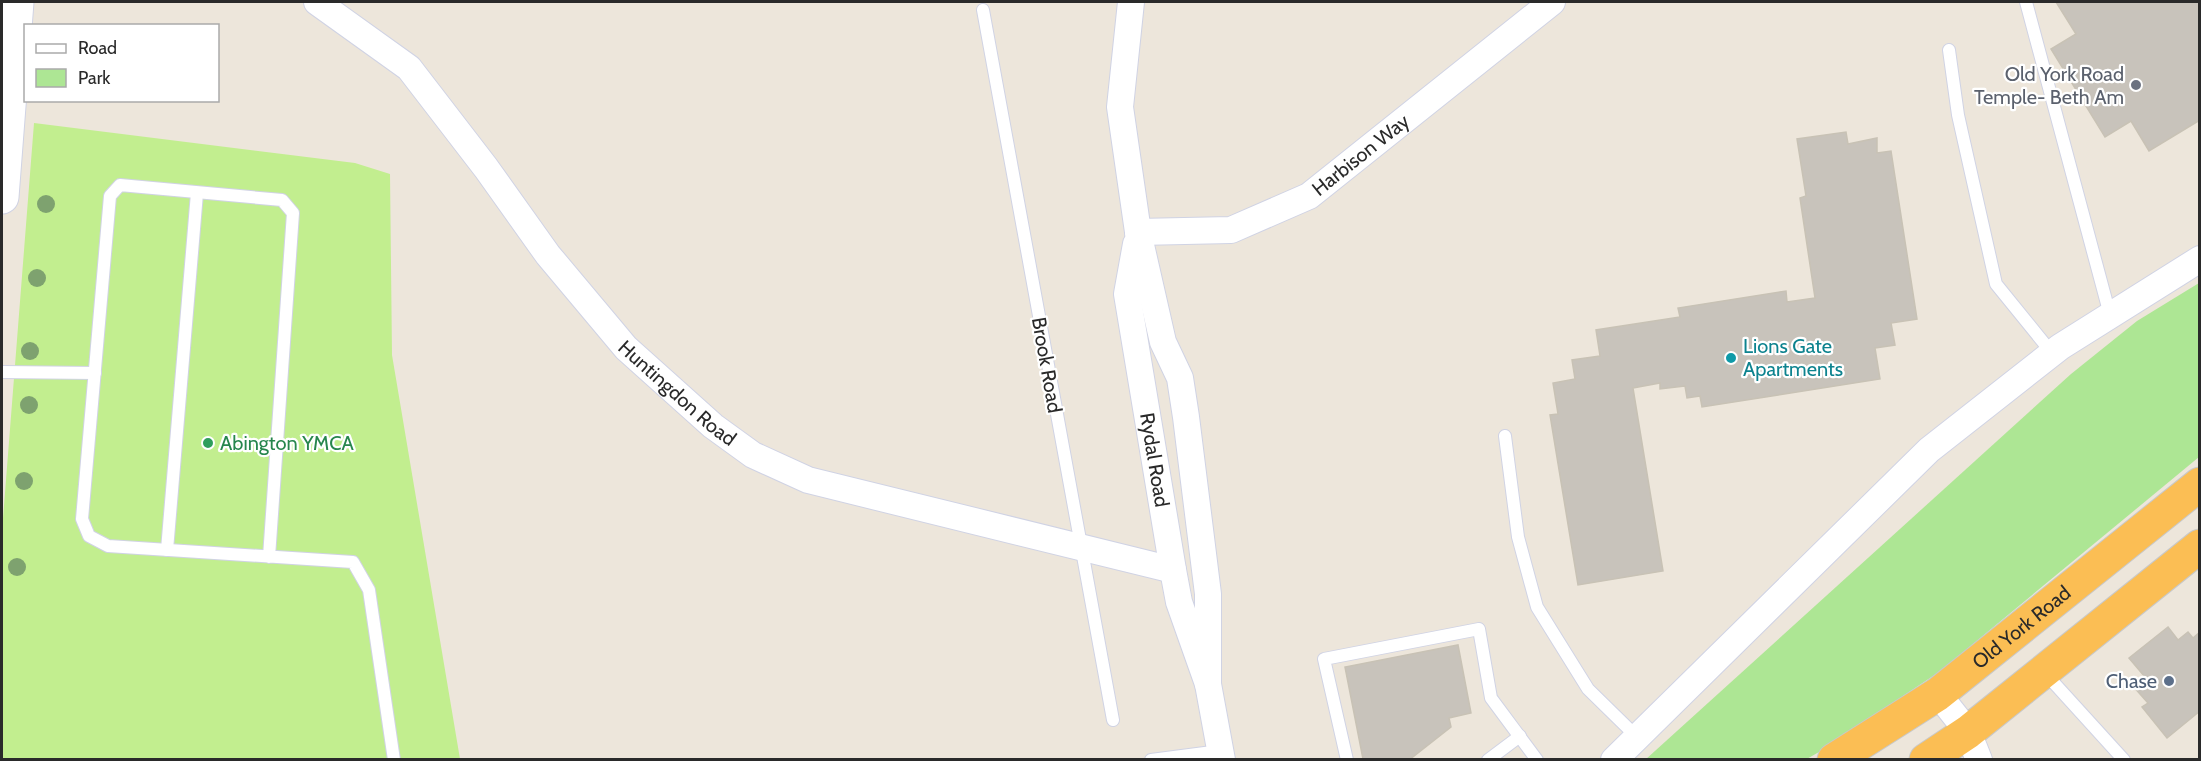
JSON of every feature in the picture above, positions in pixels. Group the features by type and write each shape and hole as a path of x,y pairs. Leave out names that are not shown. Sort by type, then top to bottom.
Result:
{"highway":[{"name":"Old York Road","path":"1834,759 1938,694 2199,484"},
{"path":"1926,759 1973,746 2043,671 2199,546"}],"main road":[{"path":"2,197 17,2"}],"street":[{"name":"Huntingdon Road","path":"317,2 409,68 486,168 548,255 626,348 713,426 753,455 808,480 1173,570"},
{"name":"Rydal Road","path":"1131,2 1120,107 1138,232 1163,342 1180,378 1208,594 1208,684"},
{"name":"Harbison Way","path":"1138,232 1231,230 1309,196 1552,2"},
{"name":"Rydal Road","path":"1138,232 1127,294 1179,602 1208,684 1221,755"},
{"path":"1614,759 1929,450 2052,354 2199,259"},
{"path":"1156,468 1193,465"},
{"path":"1938,694 1973,746"}],"lane":[{"path":"2026,2 2110,315"},
{"name":"Brook Road","path":"983,10 1113,720"},
{"path":"1949,50 1958,115 1996,284 2052,354"},
{"path":"269,557 293,213 282,200 120,185 110,196 82,519 89,536 108,546 269,557 352,562 369,590 394,759"},
{"path":"167,550 197,193"},
{"path":"2,372 95,373"},
{"path":"1505,436 1518,537 1537,608 1588,689 1637,737"},
{"path":"1347,759 1324,659 1479,629 1491,698 1537,759"},
{"path":"2043,671 2124,759"},
{"path":"1488,759 1520,736"},
{"path":"1151,759 1221,755"}],"green space":[{"name":"Abington YMCA","path":"34,123 355,163 390,174 392,355 460,759 2,760 2,531"},
{"path":"2199,283 2199,457 1939,672 1805,760 1645,760 2071,374 2137,321"}],"building":[{"name":"Old York Road Temple- Beth Am","path":"2056,2 2200,2 2200,120 2149,151 2131,121 2105,137 2051,49 2076,34"},
{"name":"Lions Gate Apartments","path":"1846,132 1848,144 1877,138 1877,153 1891,151 1917,319 1891,323 1895,345 1875,348 1880,379 1702,407 1700,396 1687,398 1685,386 1660,389 1660,383 1633,388 1663,571 1578,585 1550,415 1558,414 1553,383 1575,379 1572,360 1600,356 1596,330 1680,317 1678,308 1786,291 1787,302 1815,298 1800,198 1806,196 1797,139"},
{"name":"Chase","path":"2168,627 2178,640 2188,632 2193,638 2200,632 2200,711 2167,738 2142,707 2148,703 2133,686 2145,677 2129,658"},
{"path":"1458,645 1471,713 1449,718 1451,727 1409,760 1363,759 1345,667"}],"place":[{"name":"Old York Road Temple- Beth Am","path":"2136,85"},
{"name":"Lions Gate Apartments","path":"1731,358"},
{"name":"Abington YMCA","path":"208,443"},
{"name":"Chase","path":"2169,681"}]}
